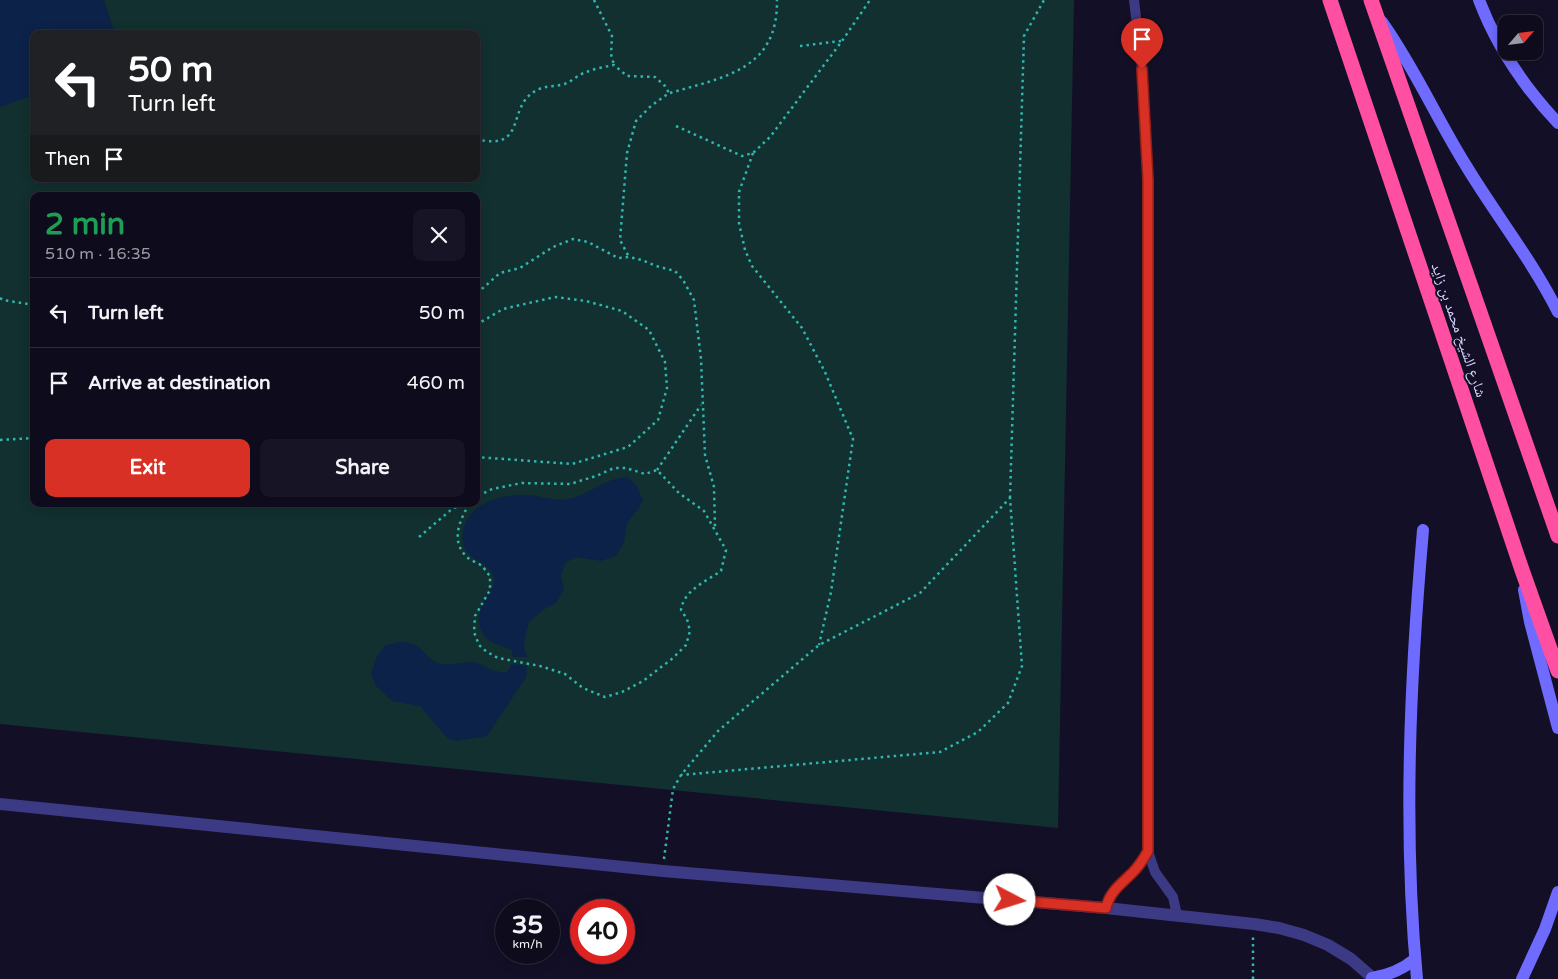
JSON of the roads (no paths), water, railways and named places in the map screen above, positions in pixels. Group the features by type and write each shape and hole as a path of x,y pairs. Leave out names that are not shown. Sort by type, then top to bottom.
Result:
{"highway":[{"name":"شارع الشيخ محمد بن زايد","path":"1330,0 1522,570 1558,671"},
{"name":"شارع الشيخ محمد بن زايد","path":"1373,7 1558,536"}],"main road":[{"path":"1479,0 1502,48 1524,82 1558,123"},
{"path":"1373,7 1403,54 1465,165 1529,260 1558,312"},
{"path":"1417,979 1411,852 1410,745 1415,637 1424,530"},
{"path":"1522,570 1530,622 1558,728"},
{"path":"1522,979 1545,929 1558,892"},
{"path":"1373,978 1400,970 1416,960"}],"street":[{"path":"1134,0 1143,78 1148,180 1148,851 1155,872 1173,897 1177,915"},
{"path":"0,804 662,871 1106,908 1254,924 1288,930 1328,945 1351,959 1373,978"},
{"path":"1106,908 1108,898 1135,870 1148,851"}],"water":[{"path":"0,0 104,0 114,30 30,30 30,96 0,107"},
{"path":"627,477 636,485 643,500 627,523 624,542 616,556 601,561 576,557 565,563 561,576 564,589 556,603 546,608 530,621 525,636 524,649 528,657 513,657 512,650 488,640 481,631 479,619 481,607 494,582 490,570 465,549 463,530 467,520 483,504 505,496 529,495 559,500 570,499 612,480"},
{"path":"399,642 414,644 432,660 442,664 474,662 495,671 504,672 507,672 512,664 527,666 526,677 487,736 456,741 447,738 420,706 392,701 376,686 371,674 377,656 386,645"}]}
